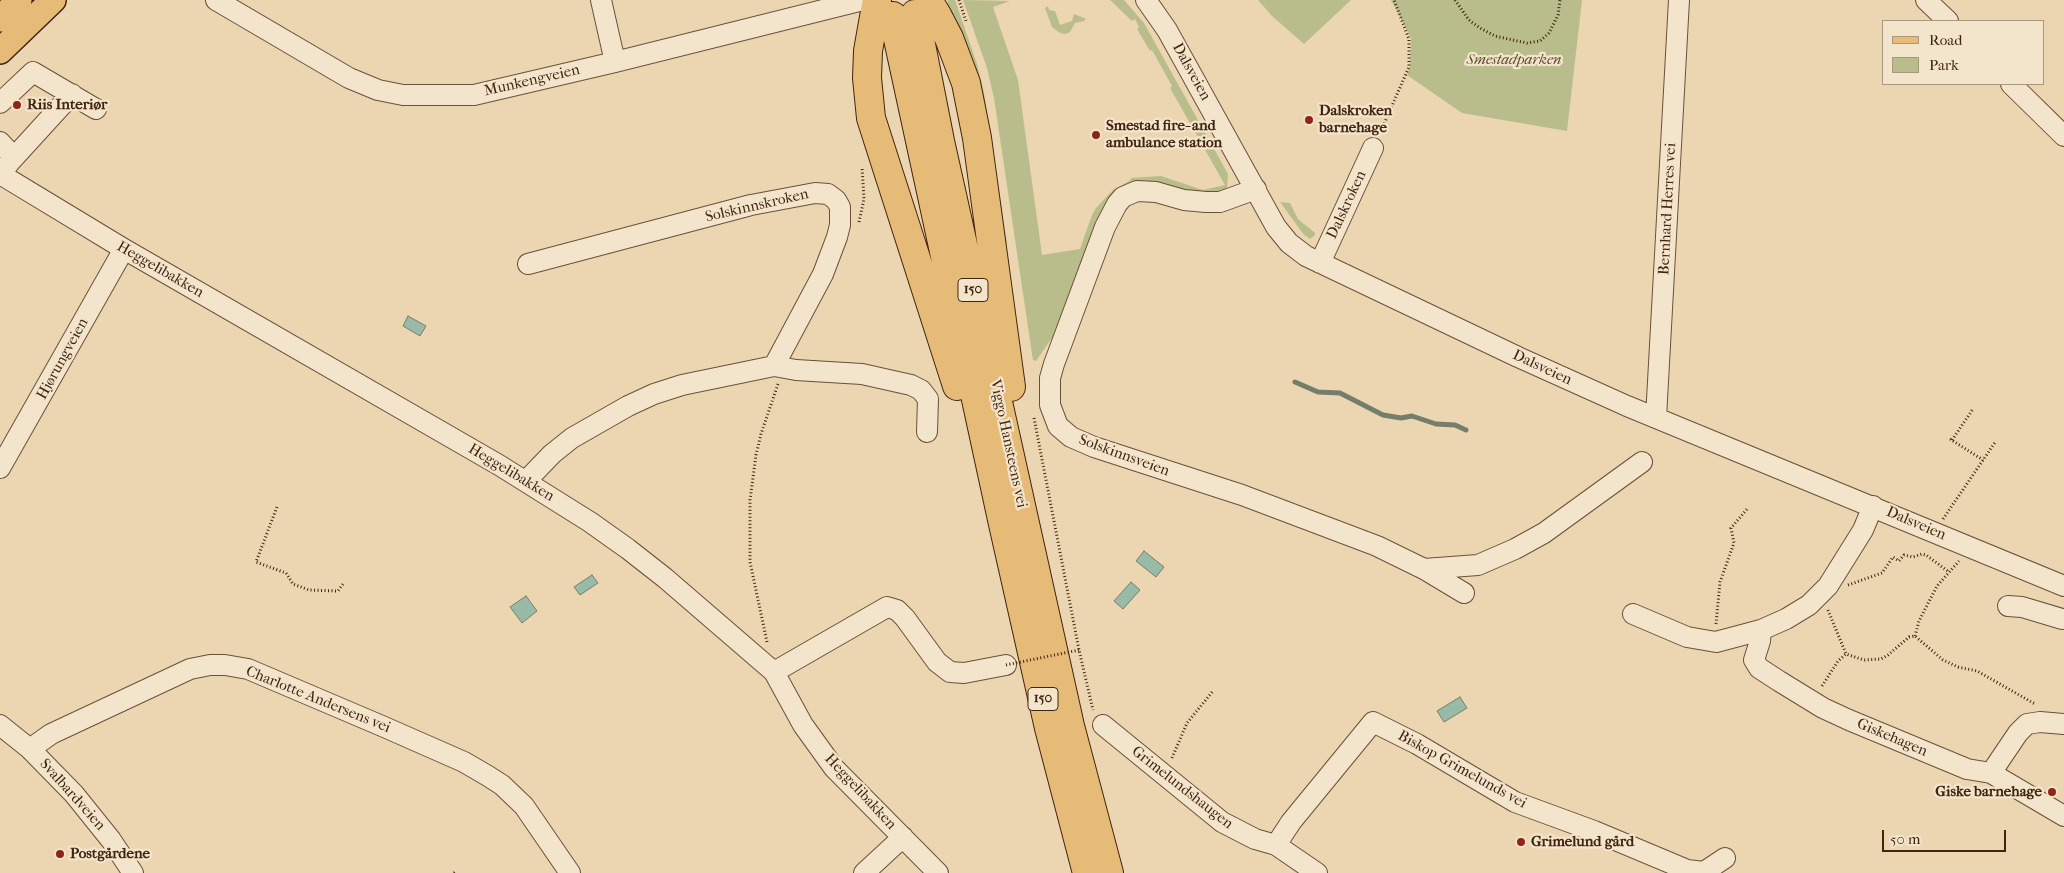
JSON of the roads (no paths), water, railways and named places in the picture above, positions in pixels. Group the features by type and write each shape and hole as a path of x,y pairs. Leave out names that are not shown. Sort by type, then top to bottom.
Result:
{"highway":[{"path":"1003,524 871,118 867,78 868,51 903,7 937,14 960,64 973,118 1002,315 1035,567"},
{"name":"Viggo Hansteens vei","path":"903,7 1003,524 1049,728 1087,873"},
{"name":"Viggo Hansteens vei","path":"903,7 940,140 1070,726 1110,873"}],"main road":[{"path":"0,19 19,0"},
{"path":"0,51 53,0"}],"street":[{"name":"Munkengveien","path":"216,0 349,78 378,90 403,95 474,95 864,0"},
{"path":"601,0 615,62"},
{"name":"Dalsveien","path":"1146,0 1168,30 1283,236 1298,250 1320,263 1518,357 1656,418 2064,586"},
{"name":"Bernhard Herres vei","path":"1656,418 1679,0"},
{"path":"1926,0 1947,20"},
{"path":"0,103 33,72 96,109"},
{"path":"2012,85 2064,136"},
{"path":"0,174 72,94"},
{"path":"0,142 14,157"},
{"name":"Dalskroken","path":"1320,263 1373,148"},
{"name":"Heggelibakken","path":"0,174 124,249 526,481 628,549 665,578 774,672 803,725 834,768 938,873"},
{"name":"Solskinnsveien","path":"1256,189 1220,202 1184,200 1156,192 1137,191 1123,197 1105,226 1054,364 1050,390 1050,405 1054,417 1064,432 1094,447 1329,526 1377,546 1424,569 1464,593"},
{"name":"Solskinnskroken","path":"528,264 751,205 814,193 828,194 836,200 840,207 840,225 837,237 823,274 774,366"},
{"name":"Hjørungveien","path":"0,468 124,249"},
{"path":"526,481 552,454 572,438 628,406 654,394 682,385 774,366 796,370 862,374 911,385 921,390 928,399 927,432"},
{"path":"1424,569 1478,565 1515,549 1544,533 1642,462"},
{"path":"1633,614 1687,637 1714,642 1727,641 1761,630 1798,612 1833,586 1863,530 1873,506"},
{"path":"2008,606 2022,607 2063,622"},
{"path":"774,672 886,607 897,610 905,618 936,662 950,672 964,673 1006,665"},
{"name":"Giskehagen","path":"1761,630 1760,641 1754,660 1768,674 1813,702 1849,720 1967,769 1991,773 2064,816"},
{"name":"Charlotte Andersens vei","path":"30,749 51,734 190,669 210,665 225,665 248,670 464,762 488,776 524,806 570,873"},
{"name":"Biskop Grimelunds vei","path":"1276,845 1291,822 1373,722 1418,744 1515,802 1594,831 1681,868 1704,872 1724,858"},
{"path":"1991,773 2018,733 2027,724 2040,722 2059,724"},
{"name":"Svalbardveien","path":"0,725 30,749 94,818 134,873"},
{"name":"Grimelundshaugen","path":"1103,725 1222,822 1255,839 1276,845 1317,873"},
{"path":"864,873 903,837"}],"waterway":[{"path":"1295,382 1318,392 1340,393 1383,415 1401,418 1412,416 1436,424 1455,425 1466,430"}],"place":[{"name":"Riis Interiør","path":"17,105"},
{"name":"Dalskroken barnehage","path":"1309,120"},
{"name":"Smestad fire- and ambulance station","path":"1096,135"},
{"name":"Giske barnehage","path":"2052,792"},
{"name":"Grimelund gård","path":"1521,842"},
{"name":"Postgårdene","path":"60,854"}],"park label":[{"name":"Smestadparken","path":"1514,60"}]}
